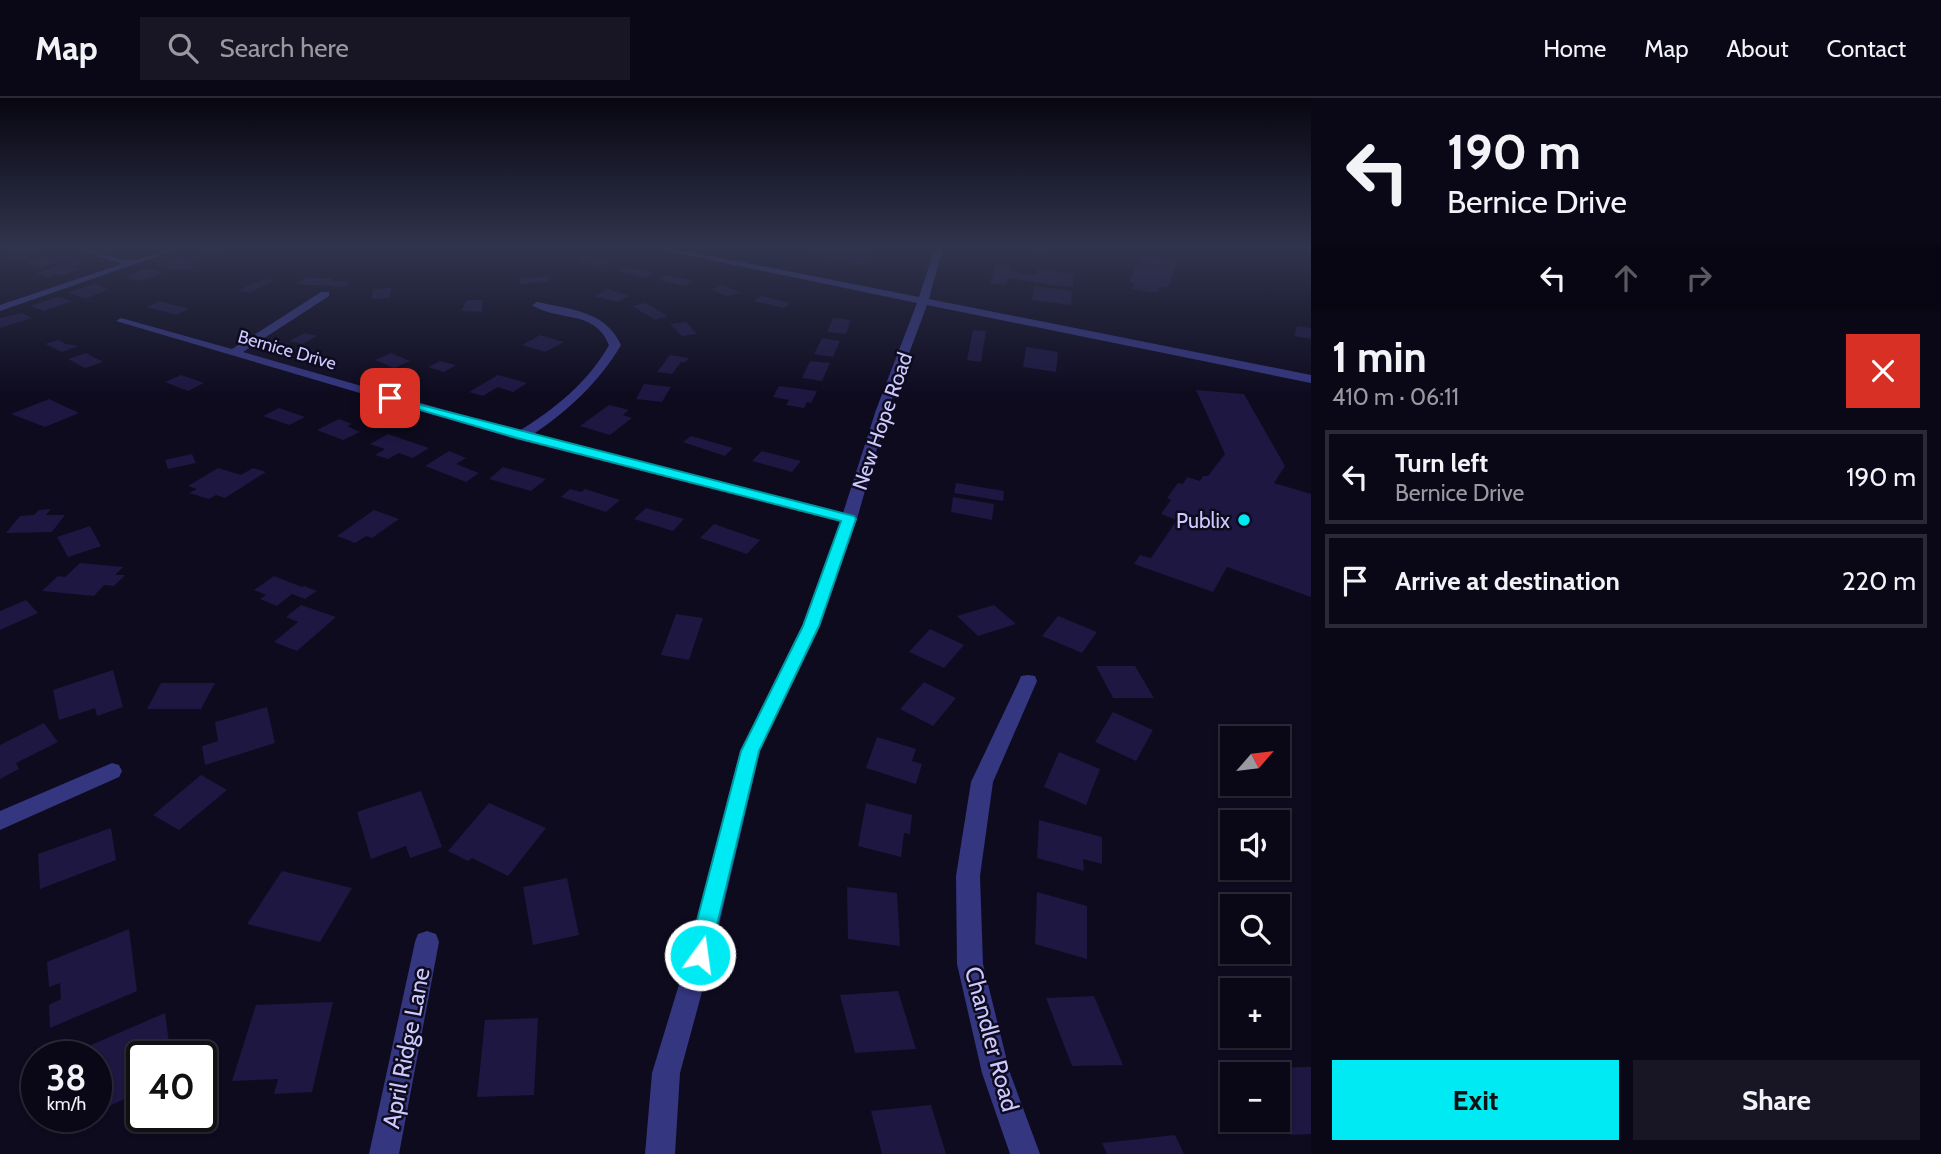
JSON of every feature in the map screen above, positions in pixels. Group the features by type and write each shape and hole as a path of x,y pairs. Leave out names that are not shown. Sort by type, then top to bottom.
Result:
{"street":[{"path":"0,308 34,296"},
{"path":"234,353 321,296"},
{"path":"870,296 911,317 947,314 993,315"},
{"path":"893,296 1311,379"},
{"name":"New Hope Road","path":"660,1154 666,1073 700,955 750,751 811,626 849,519 911,317 924,296"},
{"path":"938,296 979,313"},
{"path":"521,436 534,428 600,370 615,345 612,331 601,323 537,305"},
{"name":"Bernice Drive","path":"121,321 521,436 849,519"},
{"name":"Chandler Road","path":"1026,1154 996,1073 970,964 968,876 982,782 1028,681"},
{"path":"0,821 112,771"},
{"name":"April Ridge Lane","path":"384,1154 427,942"}],"building":[{"path":"372,296 390,296 390,298 372,299"},
{"path":"595,296 629,296 617,302"},
{"path":"762,296 791,303 784,308 754,301"},
{"path":"1033,296 1072,296 1071,305 1032,300"},
{"path":"58,297 72,301 44,311 30,306"},
{"path":"467,300 483,300 482,312 461,311"},
{"path":"159,301 189,309 176,315 146,307"},
{"path":"645,303 668,316 655,320 632,306"},
{"path":"22,313 32,318 0,328 0,318"},
{"path":"833,318 851,320 846,334 827,332"},
{"path":"686,322 697,334 682,336 670,324"},
{"path":"1297,326 1311,328 1311,339 1294,336"},
{"path":"973,330 986,331 981,362 967,360"},
{"path":"305,333 317,336 302,344 289,341"},
{"path":"540,335 564,342 545,352 522,345"},
{"path":"822,338 840,341 833,357 814,354"},
{"path":"58,340 79,346 62,352 45,344"},
{"path":"1026,347 1058,352 1056,372 1023,367"},
{"path":"86,353 103,362 85,368 68,359"},
{"path":"391,353 410,361 394,368 375,360"},
{"path":"670,355 689,358 681,362 672,374 657,372"},
{"path":"440,361 456,365 444,372 428,367"},
{"path":"810,361 830,363 822,381 802,378"},
{"path":"181,375 204,383 188,391 165,382"},
{"path":"498,375 527,383 513,392 498,387 483,396 469,392"},
{"path":"644,384 671,387 662,402 636,399"},
{"path":"779,386 817,391 811,403 807,402 804,408 786,405 789,400 773,397"},
{"path":"1196,390 1244,394 1285,466 1274,483 1311,494 1311,597 1227,567 1213,592 1134,564 1140,555 1151,558 1177,520 1161,514 1171,500 1167,498 1178,483 1183,484 1187,477 1200,481 1203,476 1208,476 1225,454"},
{"path":"49,399 79,413 45,427 11,414"},
{"path":"609,405 629,410 623,415 632,418 610,435 580,426"},
{"path":"279,408 305,417 289,425 263,416"},
{"path":"339,419 352,424 347,426 360,432 343,440 317,430"},
{"path":"388,434 429,448 413,458 399,453 388,459 375,455 385,449 370,444"},
{"path":"691,436 733,448 725,456 683,442"},
{"path":"449,451 466,458 456,464 479,473 466,482 425,466"},
{"path":"762,451 801,461 792,472 752,461"},
{"path":"192,454 196,463 168,469 165,460"},
{"path":"503,467 546,479 531,491 489,479"},
{"path":"218,468 241,475 253,468 266,472 225,498 216,495 209,499 189,493 197,489 188,486"},
{"path":"956,483 1004,491 1003,501 954,493"},
{"path":"570,489 581,492 585,489 620,500 606,512 561,497"},
{"path":"953,497 994,504 992,520 951,512"},
{"path":"646,508 684,519 673,531 634,519"},
{"path":"51,509 46,515 65,515 52,532 6,533 20,516 34,515 39,510"},
{"path":"374,510 399,519 372,538 366,536 355,543 337,536"},
{"path":"714,524 760,540 747,554 700,538"},
{"path":"90,526 101,546 68,557 57,537"},
{"path":"80,563 123,567 115,575 125,575 114,586 104,585 94,596 42,591 58,576 65,577"},
{"path":"274,576 317,591 305,599 292,594 277,606 260,599 266,595 254,590"},
{"path":"26,600 38,613 0,630 0,611"},
{"path":"301,605 336,617 297,651 274,642 298,622 286,617"},
{"path":"994,605 1016,624 978,636 957,616"},
{"path":"676,614 703,618 689,660 661,655"},
{"path":"1058,616 1097,632 1082,653 1042,636"},
{"path":"930,629 964,645 944,668 909,652"},
{"path":"1096,666 1135,666 1154,698 1113,698"},
{"path":"113,670 123,707 97,716 95,708 59,720 53,690"},
{"path":"924,682 956,698 933,726 900,709"},
{"path":"161,683 215,683 201,709 147,709"},
{"path":"267,707 275,743 205,765 202,746 218,741 215,722"},
{"path":"1113,712 1153,730 1136,761 1095,742"},
{"path":"44,723 58,742 16,763 19,769 0,779 0,745"},
{"path":"877,737 916,749 912,761 922,764 916,784 866,768"},
{"path":"1059,752 1100,769 1086,805 1044,787"},
{"path":"201,775 227,790 179,830 153,815"},
{"path":"421,791 442,847 410,858 406,846 371,859 357,812"},
{"path":"489,803 546,828 508,876 472,858 468,861 448,851"},
{"path":"866,803 912,815 910,834 904,833 901,857 858,846"},
{"path":"1039,820 1102,837 1102,864 1083,859 1084,871 1037,858"},
{"path":"111,828 116,860 40,889 38,854"},
{"path":"282,871 352,888 320,942 247,924"},
{"path":"567,878 579,935 533,945 523,887"},
{"path":"847,887 897,893 900,946 848,939"},
{"path":"1037,892 1087,906 1087,959 1035,944"},
{"path":"129,929 137,991 50,1028 49,1005 61,999 60,983 49,987 47,962"},
{"path":"898,991 916,1049 855,1053 840,995"},
{"path":"1094,996 1123,1065 1072,1066 1046,998"},
{"path":"333,1002 312,1092 274,1094 278,1079 232,1081 256,1005"},
{"path":"165,1013 169,1041 126,1041 126,1098 112,1105 112,1041 100,1041"},
{"path":"538,1018 534,1095 477,1097 485,1020"},
{"path":"1290,1067 1311,1067 1311,1134 1291,1135 1290,1132"},
{"path":"931,1105 946,1154 882,1154 871,1111"},
{"path":"1175,1135 1184,1154 1107,1154 1102,1143"}],"place":[{"name":"Publix","path":"1244,520"}],"route":[{"path":"390,398 521,436 849,519 811,626 750,751 700,955"}]}
